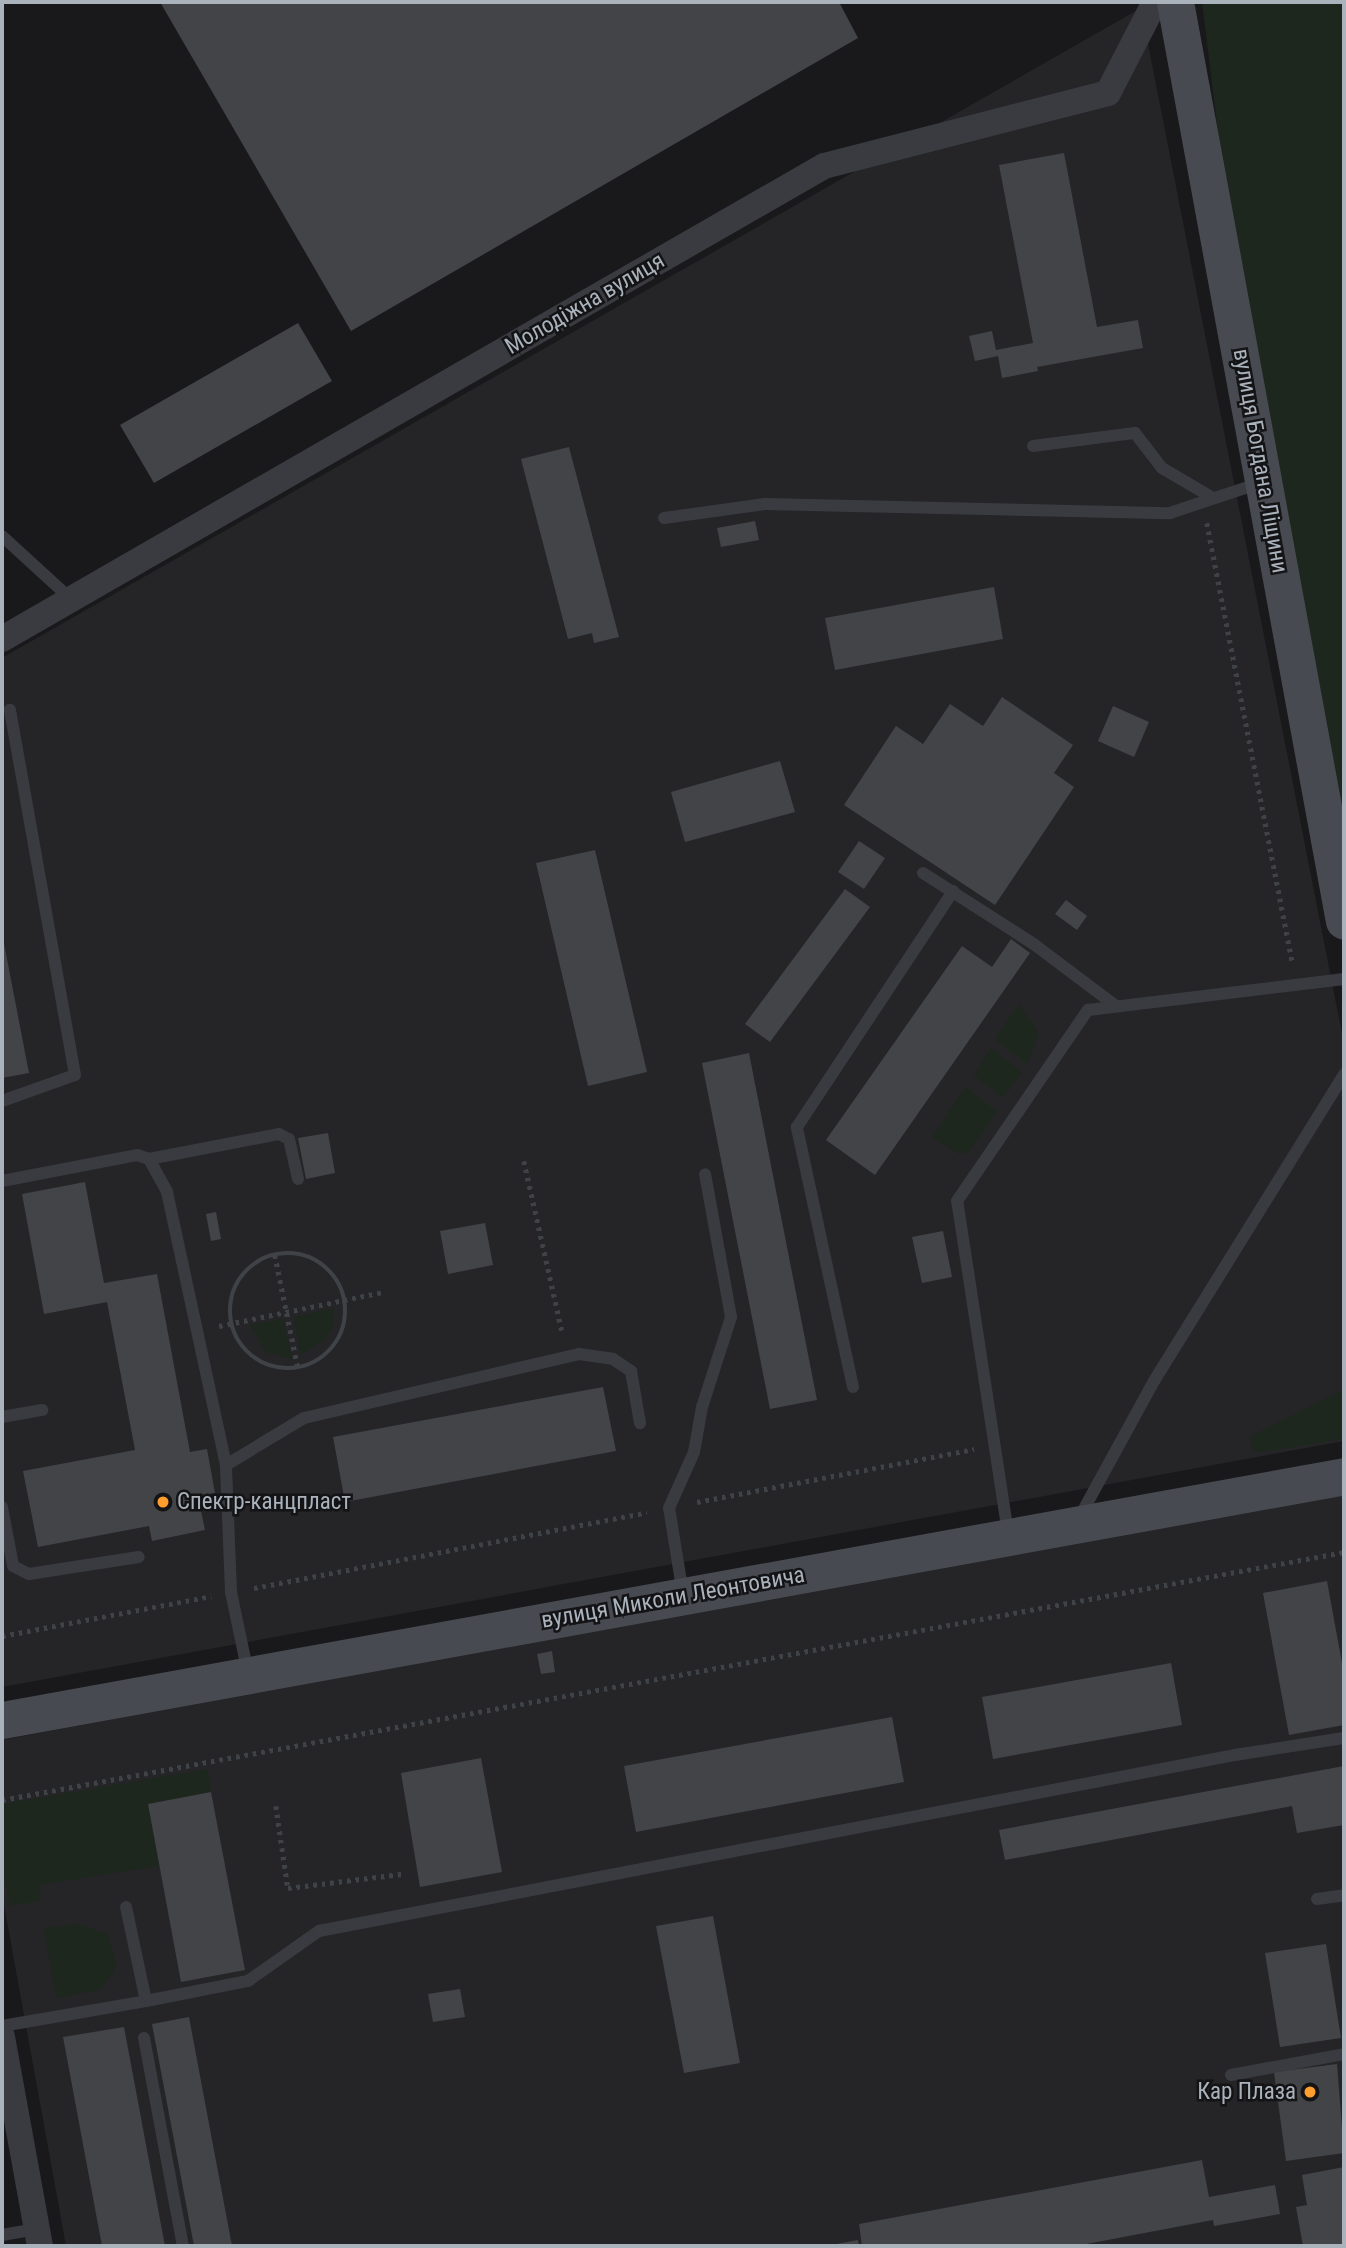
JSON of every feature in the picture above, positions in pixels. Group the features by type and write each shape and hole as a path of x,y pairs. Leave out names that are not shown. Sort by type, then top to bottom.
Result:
{"street":[{"name":"Молодіжна вулиця","path":"2,639 824,166 1108,93 1155,2"},
{"name":"вулиця Богдана Ліщини","path":"1175,2 1344,921"},
{"name":"вулиця Миколи Леонтовича","path":"2,1720 1344,1476"},
{"path":"2,2037 38,2238"}],"lane":[{"path":"1033,446 1135,433 1162,468 1208,500"},
{"path":"664,518 765,504 1170,513 1263,481"},
{"path":"2,536 72,600"},
{"path":"2,1101 75,1074 10,710"},
{"path":"923,873 1035,945 1116,1006"},
{"path":"853,1387 797,1128 953,891"},
{"path":"1008,1537 957,1201 1088,1010 1344,979"},
{"path":"1076,1525 1154,1381 1344,1074"},
{"path":"2,1181 137,1155 149,1159 279,1133 289,1139 298,1179"},
{"path":"149,1159 167,1192 226,1465 232,1592 248,1675"},
{"path":"684,1596 669,1508 694,1452 702,1407 731,1317 705,1174"},
{"path":"226,1465 304,1418 567,1356 613,1359 631,1371 640,1423"},
{"path":"2,1417 42,1410"},
{"path":"2,1507 13,1566 29,1574 139,1557"},
{"path":"2,2026 248,1982 319,1931 1235,1755 1344,1738"},
{"path":"1317,1899 1344,1895"},
{"path":"126,1908 146,2001"},
{"path":"144,2038 183,2246"},
{"path":"1231,2075 1344,2054"},
{"path":"2,2235 38,2238"}],"path":[{"path":"1208,500 1296,984"},
{"path":"524,1161 567,1356"},
{"path":"275,1255 298,1368"},
{"path":"275,1255 311,1258 338,1283 344,1300 345,1315 335,1344 325,1355 298,1368 280,1368 256,1359 237,1340 231,1324 232,1293 239,1280 261,1259 275,1255"},
{"path":"197,1331 383,1292"},
{"path":"2,1636 996,1445"},
{"path":"2,1800 1344,1552"},
{"path":"276,1807 288,1888 401,1874"}],"shaded area":[{"path":"1202,2 1344,2 1344,828 1224,180"},
{"path":"1141,8 1344,1044 1344,1441 2,1687 2,658"},
{"path":"1019,1004 1039,1033 1027,1064 995,1039"},
{"path":"991,1048 1022,1072 1003,1098 974,1075"},
{"path":"965,1087 997,1112 969,1152 960,1154 932,1138"},
{"path":"334,1308 334,1326 324,1341 300,1355 294,1317"},
{"path":"283,1319 292,1359 266,1352 250,1325"},
{"path":"1344,1389 1344,1439 1254,1453 1249,1437"},
{"path":"1344,1488 1344,2246 66,2246 2,1894 2,1740"},
{"path":"208,1769 211,1792 148,1804 159,1866 39,1885 40,1901 10,1906 2,1862 2,1804"},
{"path":"78,1924 107,1934 116,1960 114,1972 99,1990 56,1998 44,1928"}],"building":[{"path":"160,2 839,2 858,38 351,331"},
{"path":"1064,153 1097,327 1138,320 1143,348 1037,367 1038,371 1002,378 998,356 975,361 969,336 992,331 996,350 1033,343 999,165"},
{"path":"298,323 332,381 154,483 120,425"},
{"path":"569,447 619,637 594,643 592,633 568,639 521,459"},
{"path":"755,521 759,540 721,547 717,528"},
{"path":"994,587 1003,639 835,670 825,618"},
{"path":"1002,697 1073,745 1054,773 1074,787 995,905 844,805 896,726 923,744 950,704 983,726"},
{"path":"1113,706 1149,722 1134,757 1098,741"},
{"path":"780,761 795,812 685,842 671,792"},
{"path":"859,841 885,858 864,889 838,872"},
{"path":"595,850 647,1072 588,1086 536,863"},
{"path":"845,889 870,907 770,1042 745,1024"},
{"path":"1066,900 1087,916 1077,930 1055,914"},
{"path":"2,933 29,1073 2,1078"},
{"path":"1011,939 1030,953 875,1175 826,1140 962,946 992,967"},
{"path":"749,1053 817,1400 770,1409 702,1063"},
{"path":"328,1133 335,1173 306,1179 298,1138"},
{"path":"85,1182 104,1283 157,1274 190,1452 207,1449 215,1493 198,1496 205,1530 152,1541 149,1526 38,1547 23,1471 135,1450 107,1302 44,1314 22,1194"},
{"path":"216,1212 221,1239 211,1241 206,1214"},
{"path":"485,1223 493,1265 448,1274 440,1231"},
{"path":"943,1231 952,1277 922,1283 912,1237"},
{"path":"603,1387 616,1451 345,1502 333,1437"},
{"path":"1327,1581 1344,1674 1344,1725 1289,1735 1263,1593"},
{"path":"552,1651 555,1672 541,1674 537,1654"},
{"path":"1171,1663 1182,1725 993,1759 982,1697"},
{"path":"892,1717 904,1782 636,1832 624,1766"},
{"path":"481,1758 502,1872 420,1887 401,1773"},
{"path":"1344,1766 1344,1825 1297,1833 1292,1806 1005,1860 999,1830"},
{"path":"211,1792 245,1970 181,1982 148,1804"},
{"path":"713,1916 740,2063 684,2073 656,1926"},
{"path":"1326,1944 1341,2038 1280,2047 1265,1953"},
{"path":"460,1989 465,2017 433,2022 428,1994"},
{"path":"189,2017 232,2246 194,2246 152,2024"},
{"path":"124,2027 165,2246 102,2246 63,2037"},
{"path":"1337,2064 1344,2153 1286,2161 1274,2072"},
{"path":"1202,2160 1209,2197 1275,2185 1280,2214 1214,2226 1213,2220 1076,2246 862,2246 859,2224"},
{"path":"1344,2167 1344,2246 1303,2246 1296,2207 1307,2205 1302,2175"},
{"path":"858,2240 859,2246 831,2246 831,2245"}],"place":[{"name":"Спектр-канцпласт","path":"163,1502"},
{"name":"Кар Плаза","path":"1310,2092"}]}
